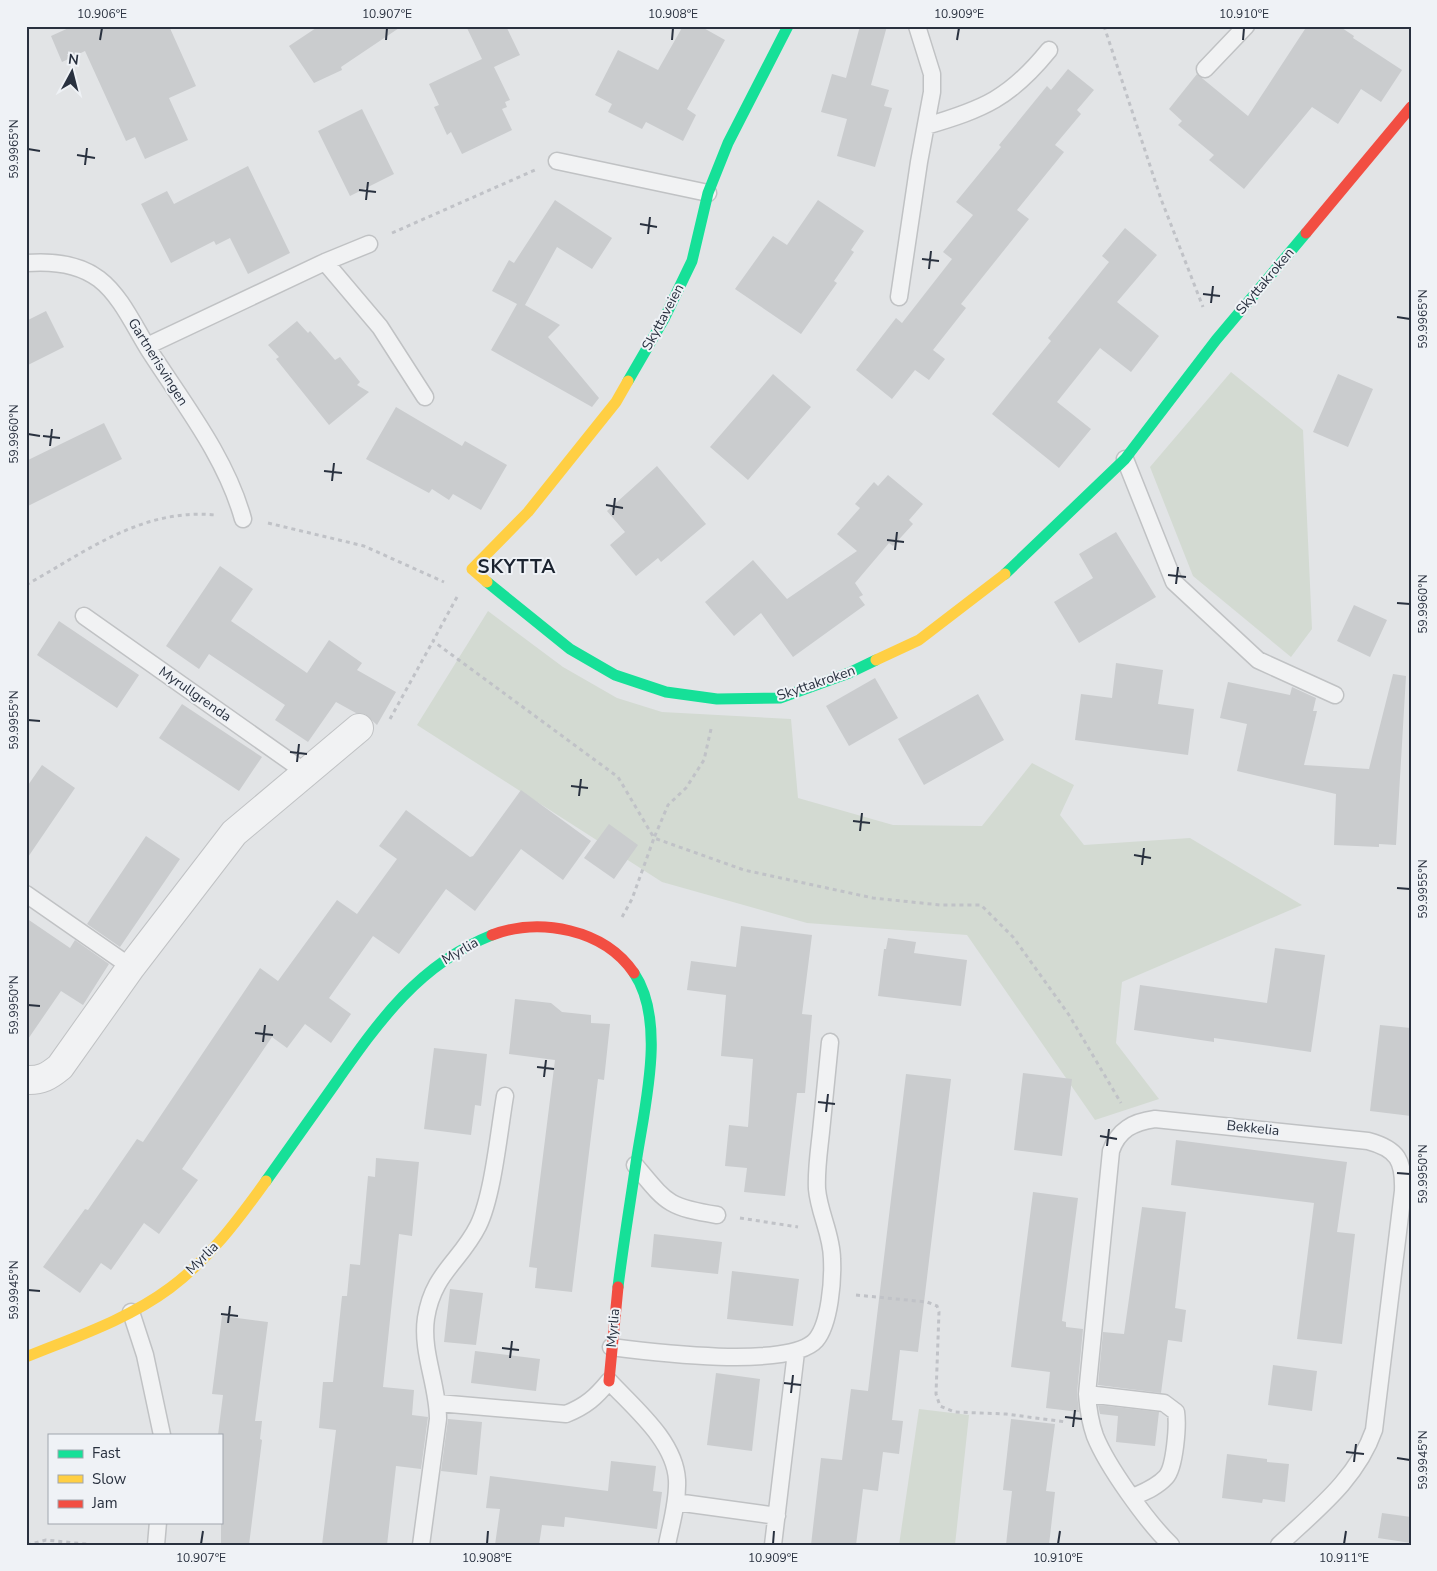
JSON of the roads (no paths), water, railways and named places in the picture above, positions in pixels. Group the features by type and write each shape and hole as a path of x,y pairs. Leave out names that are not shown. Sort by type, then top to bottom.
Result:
{"street":[{"name":"Skyttaveien","path":"472,569 528,512 616,402 664,319 692,261 708,193 728,143 788,26"},
{"name":"Skyttakroken","path":"472,569 570,649 615,675 666,692 717,699 780,698 849,673 919,640 1010,570 1125,459 1216,340 1411,107"},
{"path":"26,1080 38,1080 49,1076 60,1067 131,967 234,833 359,728"},
{"name":"Myrlia","path":"26,1357 132,1312 160,1295 184,1276 236,1222 357,1052 392,1007 413,985 444,959 457,949 479,939 522,929 558,927 575,931 606,946 626,962 640,981 649,1016 650,1053 611,1347 609,1381"}],"lane":[{"path":"899,297 932,92 932,74 917,26"},
{"path":"1205,69 1246,26"},
{"path":"926,126 969,114 992,103 1031,73 1049,50"},
{"path":"557,161 708,193"},
{"path":"147,346 325,262 369,244"},
{"name":"Gartnerisvingen","path":"26,262 51,261 82,270 99,279 123,306 223,468 243,519"},
{"path":"325,262 380,326 425,396"},
{"path":"1125,459 1174,582 1258,660 1335,695"},
{"name":"Myrullgrenda","path":"84,616 305,772"},
{"path":"26,894 131,967"},
{"path":"611,1347 687,1355 760,1356 796,1352 816,1340 823,1326 830,1292 832,1258 817,1190 817,1171 830,1042"},
{"path":"421,1545 435,1443 438,1403 427,1357 426,1319 429,1303 441,1275 470,1238 484,1211 505,1096"},
{"name":"Bekkelia","path":"1087,1394 1111,1152 1118,1135 1133,1124 1155,1119 1175,1119 1360,1140 1381,1144 1391,1149 1401,1164 1403,1191 1374,1430 1367,1449 1354,1470 1279,1545"},
{"path":"635,1165 672,1204 686,1210 717,1215"},
{"path":"132,1312 145,1354 162,1434"},
{"path":"773,1545 796,1352"},
{"path":"438,1403 566,1414 583,1407 596,1397 609,1381 651,1428 672,1457 677,1481 676,1502 667,1545"},
{"path":"1132,1498 1157,1485 1168,1476 1173,1459 1176,1412 1164,1403 1087,1394 1089,1414 1103,1452 1132,1498 1156,1530 1171,1545"},
{"path":"676,1502 776,1516"},
{"path":"156,1545 158,1524"}],"district":[{"name":"SKYTTA","path":"517,567"}]}
